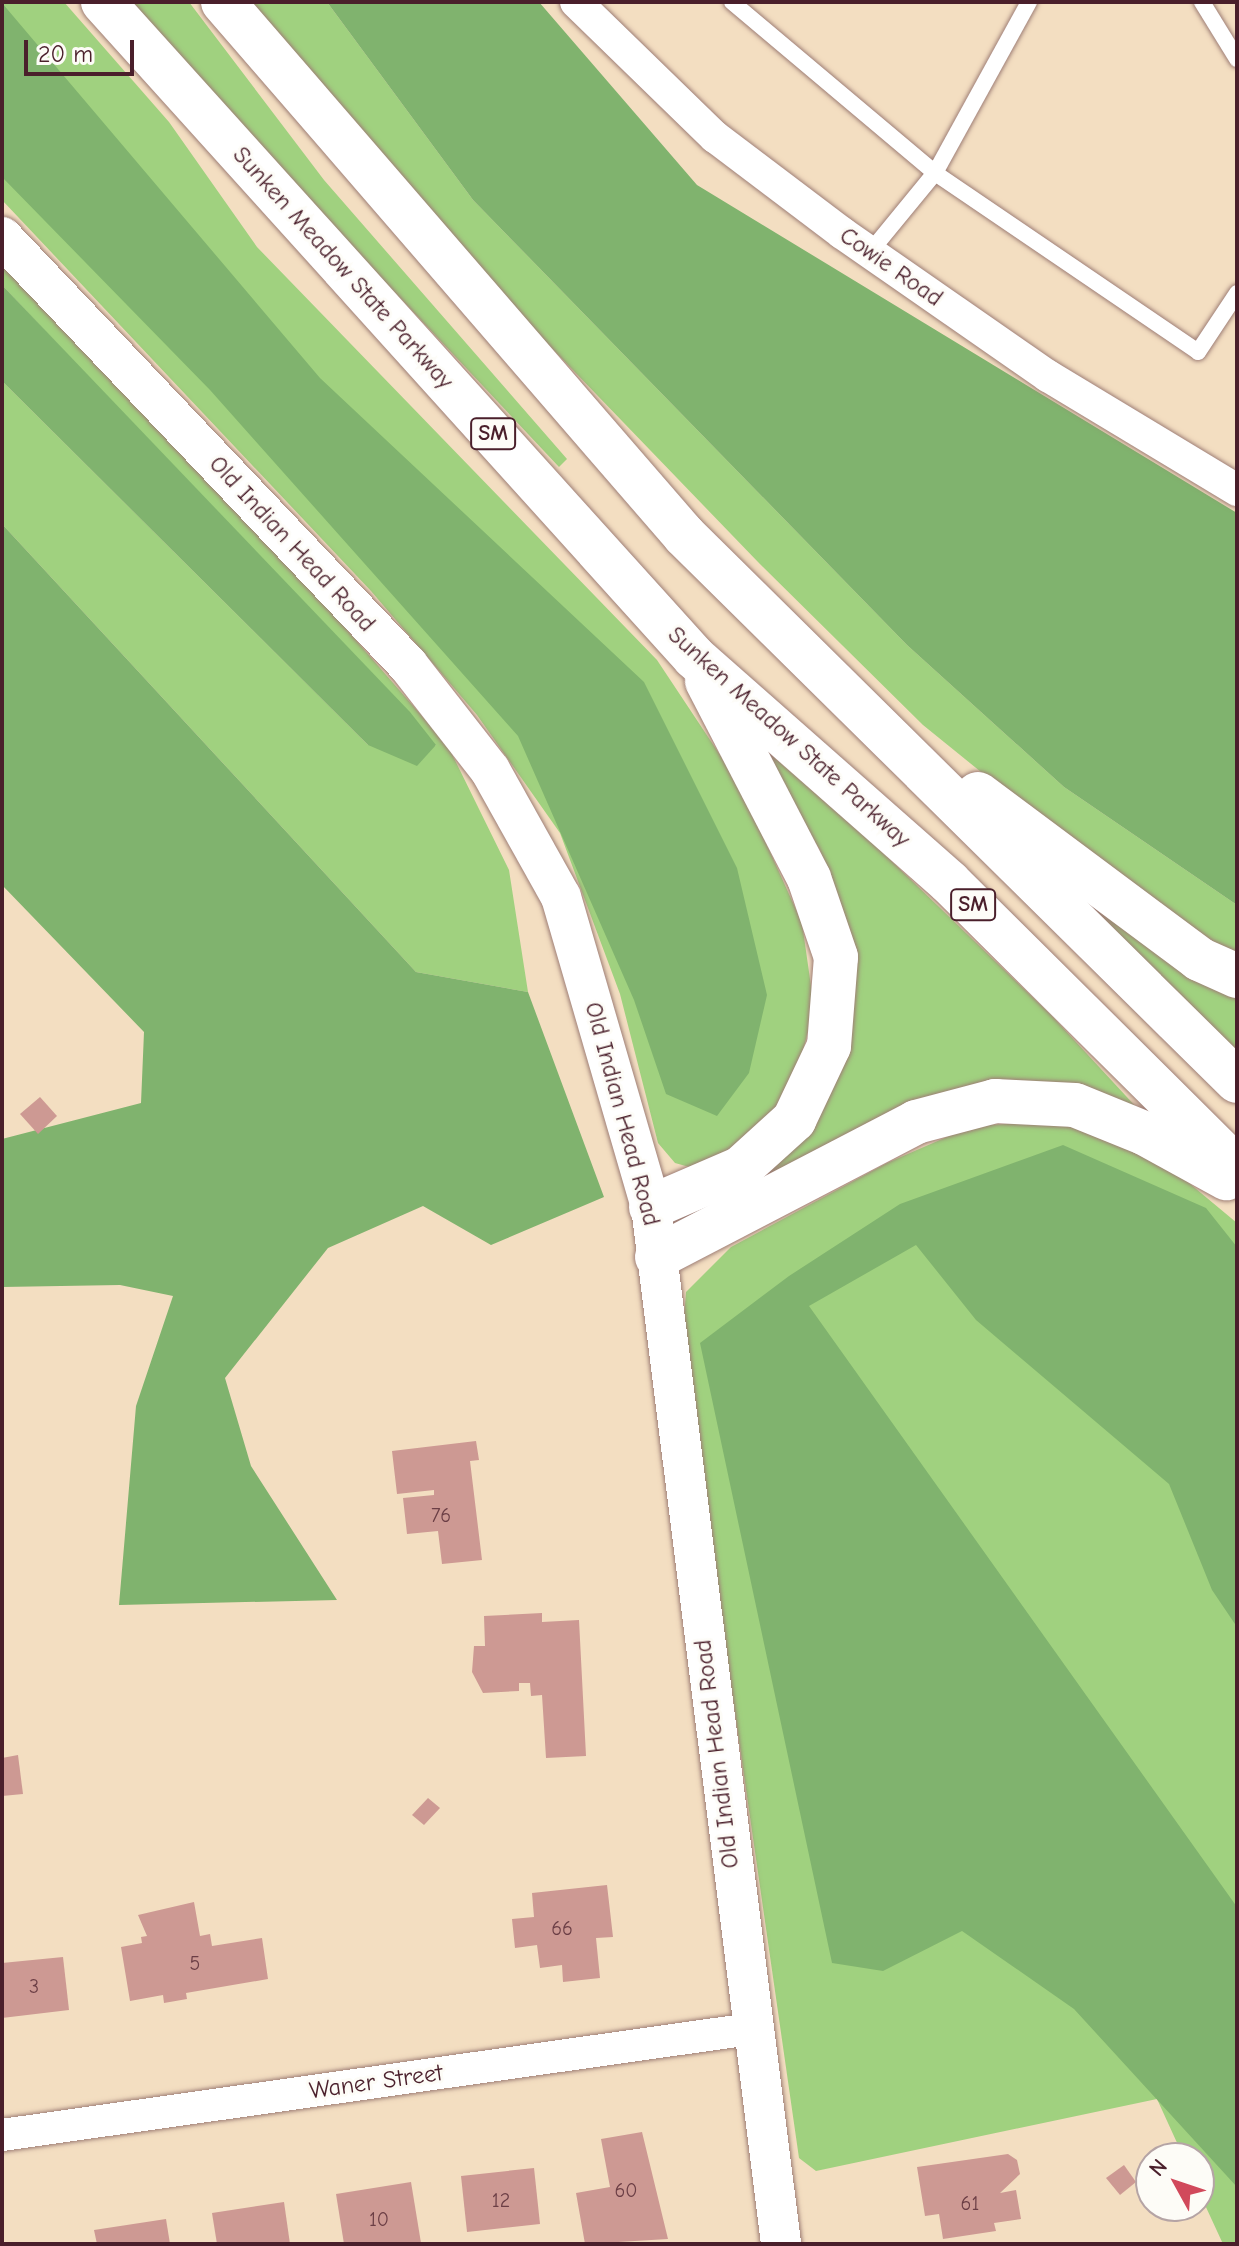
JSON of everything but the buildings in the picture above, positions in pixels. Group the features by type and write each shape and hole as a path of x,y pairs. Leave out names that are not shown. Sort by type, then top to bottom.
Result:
{"highway":[{"name":"Sunken Meadow State Parkway","path":"103,2 694,657 949,882 1237,1168"},
{"name":"SM","path":"223,2 684,535 1237,1081"},
{"path":"651,1207 741,1168 794,1120 829,1046 836,957 809,878 694,657"},
{"path":"845,696 1199,959 1237,976"},
{"path":"657,1257 916,1122 995,1101 1075,1105 1144,1133 1237,1185"}],"street":[{"name":"Cowie Road","path":"576,2 715,137 870,252 1048,376 1237,490"},
{"name":"Old Indian Head Road","path":"2,237 408,665 490,770 561,897 651,1207 751,2029 781,2244"},
{"name":"Waner Street","path":"2,2135 751,2029"}],"lane":[{"path":"732,2 935,173 1198,352 1237,293"},
{"path":"870,252 935,173 1029,2"},
{"path":"1202,2 1237,59"}],"green space":[{"path":"2,2 64,2 169,122 257,247 657,660 740,785 802,923 814,1007 793,1091 747,1143 700,1170 675,1163 658,1143 620,994 560,833 477,715 371,591 2,200"},
{"path":"122,2 189,2 324,180 567,459 559,467"},
{"path":"248,2 327,2 473,200 907,645 1064,787 1237,905 1237,958 1049,827 923,725 758,562 433,225"},
{"path":"327,2 539,2 697,185 1237,513 1237,905 1064,787 907,645 473,200"},
{"path":"2,3 320,378 644,682 737,868 767,995 749,1073 717,1116 666,1094 634,1000 518,736 210,390 2,177"},
{"path":"2,262 293,568 448,746 509,870 528,992 416,972 2,524 2,381 368,745 436,746 2,285"},
{"path":"2,285 410,712 436,745 417,766 368,745 2,381"},
{"path":"2,524 416,972 528,992 604,1197 491,1245 423,1206 328,1248 225,1378 251,1466 337,1600 119,1605 136,1406 173,1296 120,1285 2,1287 2,1139 141,1103 144,1032 2,885"},
{"path":"770,754 877,847 1051,1015 1138,1109 1028,1081 766,1175 827,1096 849,946 820,850 763,760"},
{"path":"1041,863 1197,977 1237,999 1237,1058"},
{"path":"1073,1120 1147,1148 1237,1223 1237,2244 1223,2244 1213,2222 1215,2142 1177,2142 1157,2099 816,2171 799,2158 682,1344 686,1292 731,1247 887,1163 972,1126"},
{"path":"1063,1145 1206,1208 1237,1247 1237,1627 1212,1590 1169,1484 976,1320 916,1245 809,1306 1237,1907 1237,2187 1215,2163 1215,2142 1196,2142 1074,2009 962,1931 883,1971 832,1963 700,1343 789,1276 900,1204"}]}
